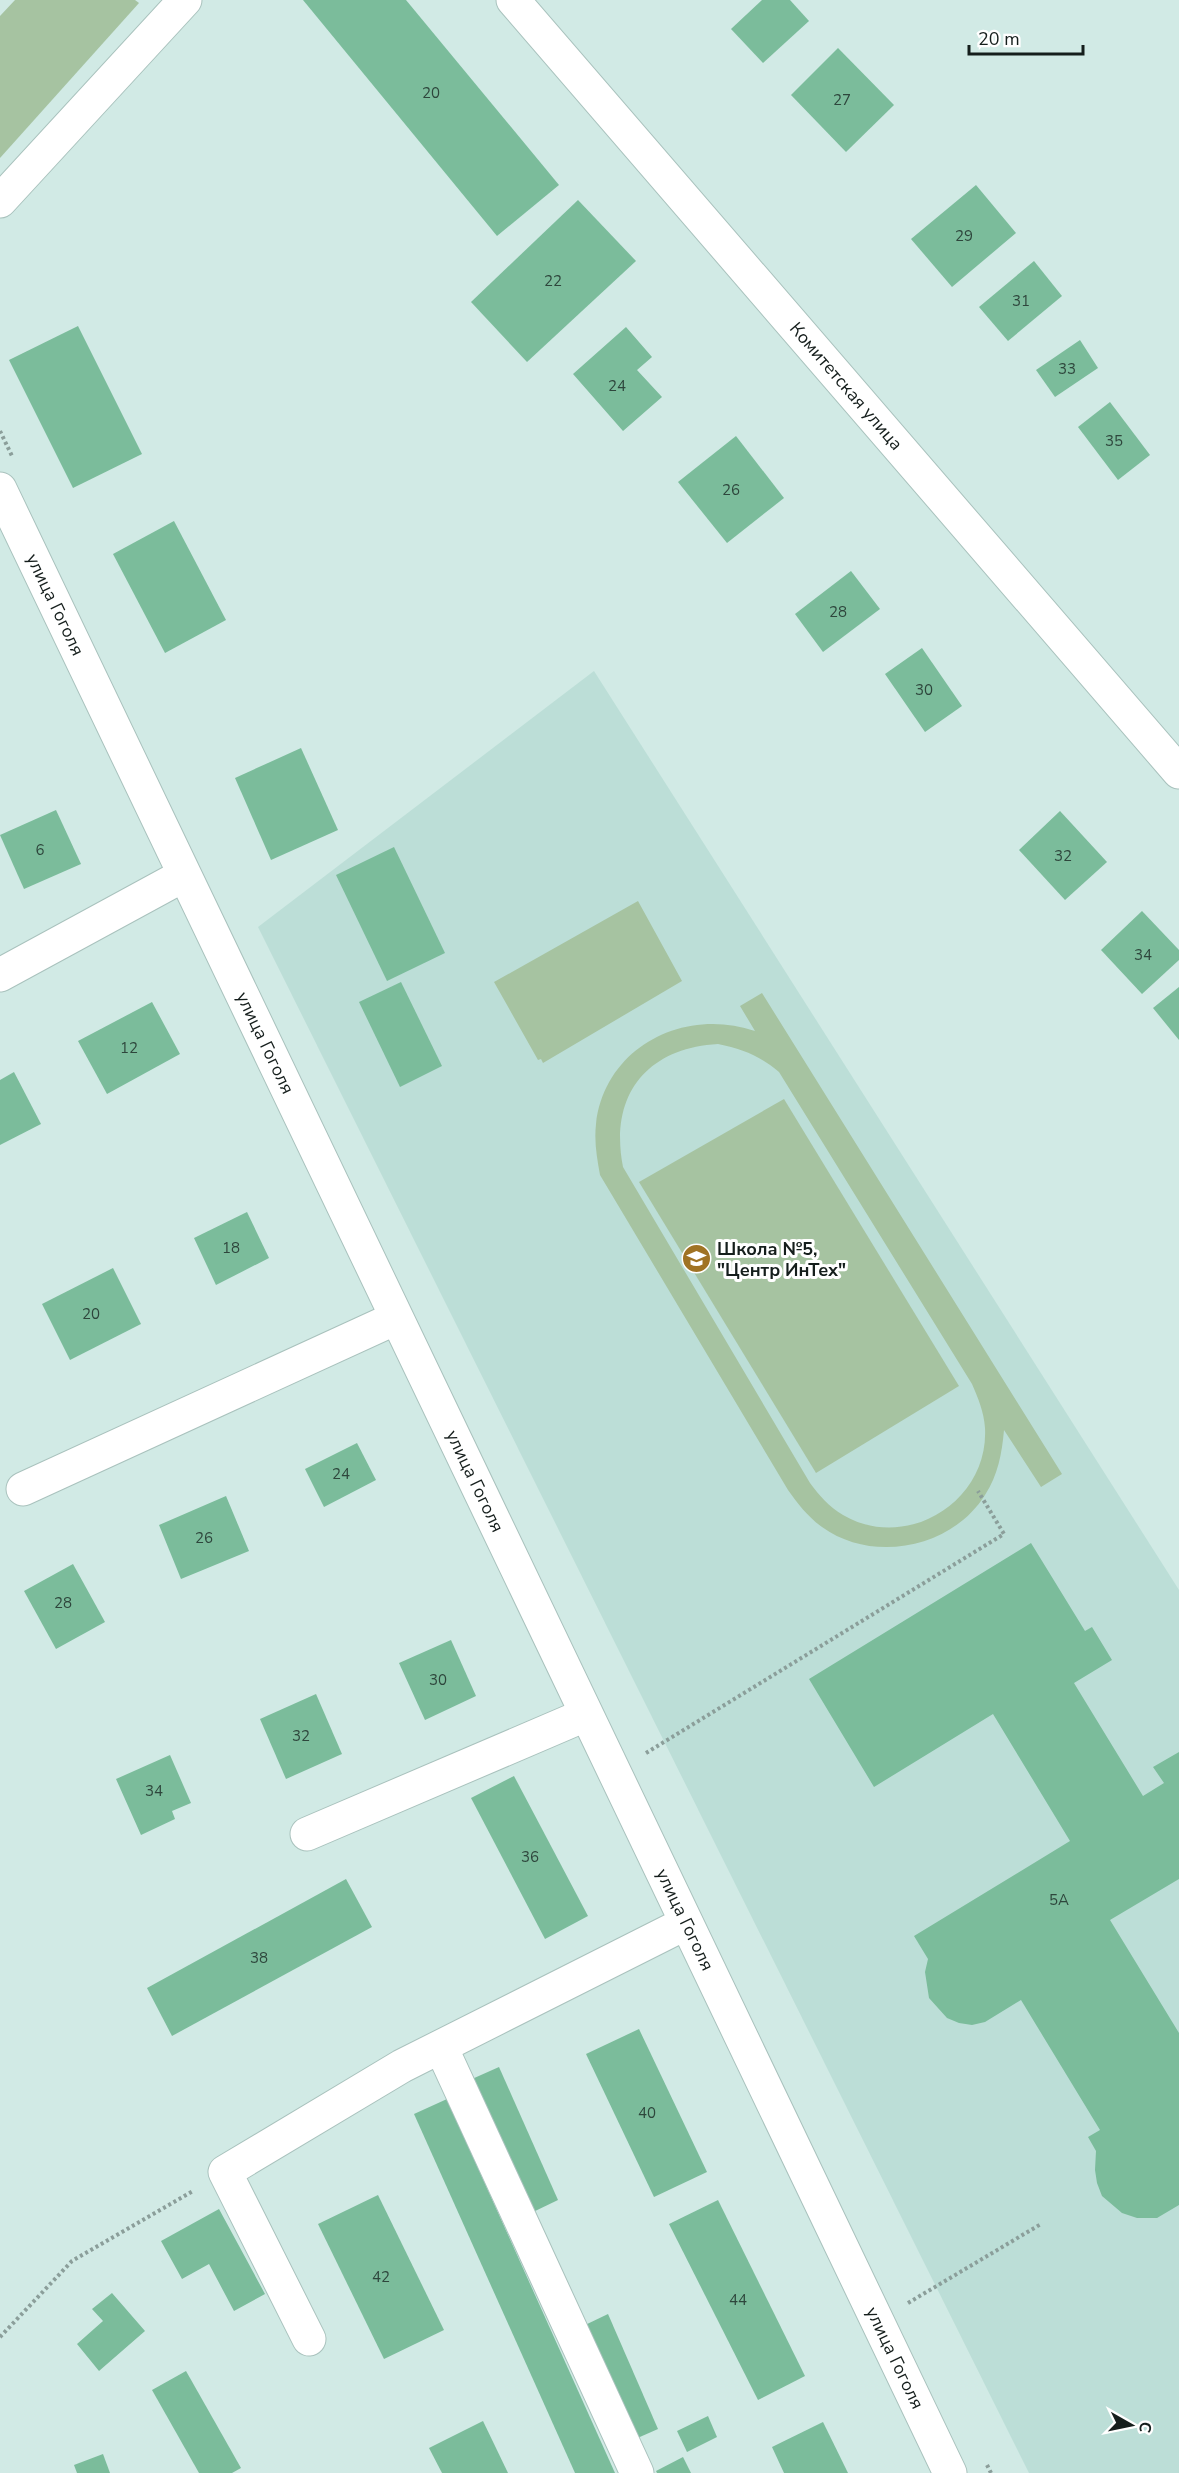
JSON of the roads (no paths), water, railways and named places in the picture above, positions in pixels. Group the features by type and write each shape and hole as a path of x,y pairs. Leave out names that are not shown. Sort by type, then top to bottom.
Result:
{"street":[{"path":"0,201 184,0"},
{"name":"Комитетская улица","path":"513,0 1179,772"},
{"name":"улица Гоголя","path":"8,476 184,875 950,2473"},
{"path":"0,975 184,875"},
{"path":"23,1489 396,1318"},
{"path":"307,1834 585,1714"},
{"path":"309,2339 225,2172 402,2066 686,1923"},
{"path":"441,2047 637,2473"}],"place":[{"name":"Школа №5, \"Центр ИнТех\"","path":"696,1259"}]}
